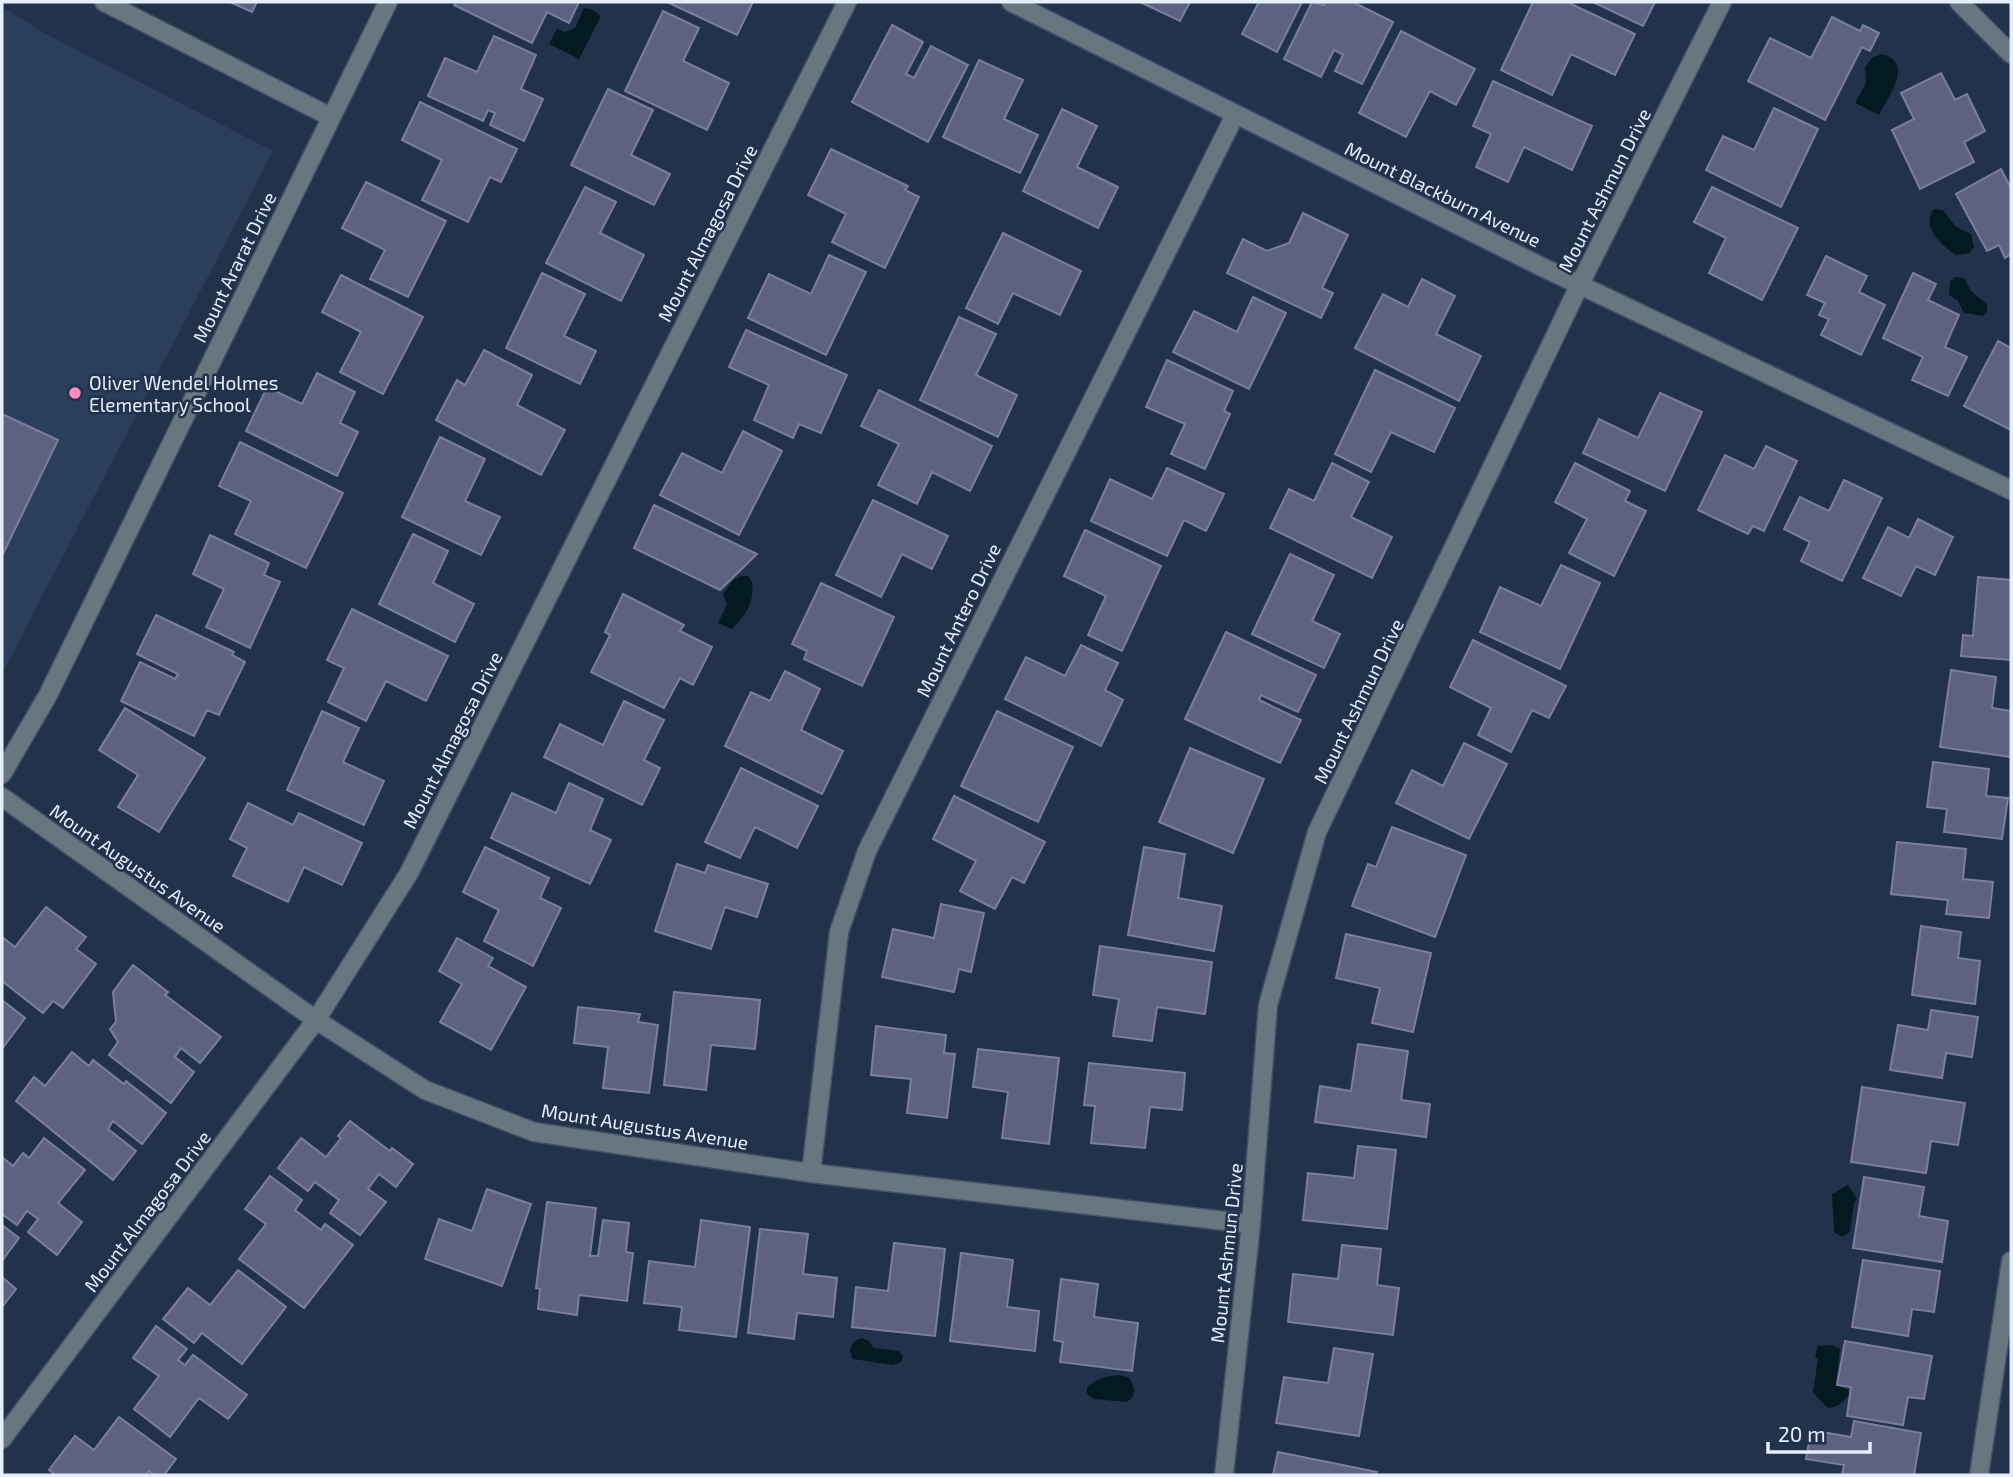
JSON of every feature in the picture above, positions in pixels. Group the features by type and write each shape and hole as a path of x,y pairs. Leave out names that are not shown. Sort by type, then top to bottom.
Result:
{"street":[{"path":"104,2 331,117"},
{"name":"Mount Ararat Drive","path":"2,774 48,695 388,2"},
{"name":"Mount Almagosa Drive","path":"2,1439 316,1020 409,873 846,2"},
{"name":"Mount Blackburn Avenue","path":"1011,2 1580,284 2011,490"},
{"name":"Mount Ashmun Drive","path":"1224,1475 1251,1224 1268,1005 1317,832 1580,284 1722,2"},
{"path":"1959,2 2011,54"},
{"name":"Mount Antero Drive","path":"811,1172 839,932 867,851 1235,115"},
{"name":"Mount Augustus Avenue","path":"2,797 316,1020 425,1090 534,1132 811,1172 1251,1224"},
{"path":"1979,1475 2011,1261"}],"shaded area":[{"name":"Oliver Wendel Holmes Elementary School","path":"2,7 48,35 273,151 2,674"},
{"path":"584,8 601,16 579,59 549,44 557,29 565,32 575,28"},
{"path":"1882,54 1892,58 1898,73 1893,90 1879,115 1855,103 1866,83 1865,67 1873,57"},
{"path":"1934,209 1943,210 1956,227 1971,234 1974,247 1970,253 1956,255 1939,241 1931,229 1930,215"},
{"path":"1955,277 1964,278 1971,291 1987,304 1987,311 1983,316 1964,313 1958,301 1949,295 1950,281"},
{"path":"748,576 752,582 752,596 745,614 732,629 718,623 727,605 723,594 733,580"},
{"path":"1848,1185 1857,1199 1854,1203 1850,1232 1842,1237 1834,1232 1832,1194"},
{"path":"862,1338 869,1341 874,1348 899,1351 903,1357 901,1362 893,1365 853,1359 850,1352 852,1345"},
{"path":"1832,1345 1840,1349 1836,1385 1848,1390 1849,1394 1836,1407 1830,1408 1813,1392 1818,1346"},
{"path":"1120,1375 1129,1378 1134,1388 1134,1394 1127,1402 1094,1399 1087,1394 1087,1387 1095,1381"}],"building":[{"path":"230,2 257,2 252,12"},
{"path":"456,2 579,2 569,23 547,12 532,43 454,5"},
{"path":"667,2 753,2 737,35"},
{"path":"1140,2 1190,2 1180,21"},
{"path":"1259,2 1302,2 1277,52 1242,34"},
{"path":"1312,2 1324,5 1325,2 1353,2 1393,22 1362,84 1335,71 1343,55 1334,50 1321,77 1284,59"},
{"path":"1533,2 1567,2 1635,34 1615,75 1571,54 1552,95 1501,70"},
{"path":"1593,2 1655,2 1643,26"},
{"path":"663,11 699,28 683,61 729,83 707,130 625,91"},
{"path":"1832,17 1860,31 1863,25 1879,33 1870,51 1862,47 1825,120 1748,81 1770,38 1811,58"},
{"path":"892,25 923,42 906,74 914,78 931,46 968,65 928,142 852,102"},
{"path":"1401,31 1475,69 1456,105 1430,91 1406,137 1359,113"},
{"path":"494,36 536,55 521,89 543,99 524,141 490,125 495,113 488,110 483,121 428,96 445,58 477,72"},
{"path":"979,60 1023,80 1004,119 1038,135 1020,173 943,137"},
{"path":"1941,73 1955,100 1967,94 1985,131 1964,142 1974,162 1920,189 1892,130 1914,119 1901,93"},
{"path":"1493,81 1592,126 1572,170 1524,147 1508,182 1476,167 1491,134 1473,126"},
{"path":"608,89 653,110 631,155 670,174 654,205 571,165"},
{"path":"420,102 517,149 501,182 490,177 468,222 422,200 442,160 402,140"},
{"path":"1774,108 1818,129 1781,207 1706,170 1723,136 1754,150"},
{"path":"1062,109 1097,126 1077,167 1118,187 1098,228 1023,191"},
{"path":"831,149 908,186 905,190 919,197 885,268 832,242 846,214 808,195"},
{"path":"2001,169 2011,188 2011,254 2005,258 1999,245 1987,251 1956,194"},
{"path":"366,182 446,221 408,297 370,279 385,250 342,228"},
{"path":"585,187 616,202 600,233 644,255 621,301 546,263"},
{"path":"1712,187 1798,228 1762,300 1709,273 1726,238 1694,222"},
{"path":"1303,213 1348,235 1322,288 1333,293 1321,318 1227,273 1243,239 1267,251 1289,243"},
{"path":"1003,233 1081,271 1060,315 1013,293 998,324 966,308"},
{"path":"829,255 866,272 826,355 748,318 769,274 811,294"},
{"path":"1826,256 1867,276 1859,292 1885,305 1861,355 1821,335 1829,319 1819,315 1825,303 1807,295"},
{"path":"542,273 585,294 564,336 596,351 580,384 506,348"},
{"path":"1913,273 1936,284 1928,300 1959,315 1945,347 1967,357 1948,396 1912,380 1923,357 1883,338"},
{"path":"341,275 423,317 383,394 340,372 361,332 322,312"},
{"path":"1422,279 1455,296 1436,334 1481,356 1459,401 1355,348 1383,294 1408,307"},
{"path":"1253,297 1286,313 1249,389 1173,352 1194,311 1237,332"},
{"path":"959,317 996,334 976,375 1017,395 998,437 920,400"},
{"path":"746,330 847,375 821,433 799,424 793,438 754,420 769,385 729,367"},
{"path":"1998,341 2011,348 2011,430 1964,406"},
{"path":"484,350 532,375 517,405 565,430 541,475 436,420 457,380 465,385"},
{"path":"1167,360 1233,391 1224,411 1230,414 1205,469 1171,454 1185,424 1146,407"},
{"path":"1375,370 1455,408 1434,452 1391,432 1371,472 1335,454"},
{"path":"317,373 355,392 340,423 358,432 337,476 246,431 267,387 302,404"},
{"path":"879,390 992,446 970,491 932,472 917,504 878,485 899,444 861,426"},
{"path":"1660,393 1702,412 1665,491 1583,453 1599,419 1638,438"},
{"path":"2,414 58,440 2,556"},
{"path":"743,431 782,451 739,535 660,495 682,453 722,473"},
{"path":"440,437 485,459 465,501 500,517 481,555 402,517"},
{"path":"240,442 343,493 306,568 235,534 251,501 219,486"},
{"path":"1766,446 1797,461 1764,531 1753,526 1748,534 1698,510 1725,455 1754,469"},
{"path":"1332,463 1369,482 1351,517 1392,537 1372,578 1270,528 1289,489 1314,501"},
{"path":"1575,463 1630,491 1625,501 1646,511 1614,576 1569,553 1587,519 1555,502"},
{"path":"1167,468 1224,494 1206,531 1184,520 1167,556 1091,521 1110,479 1152,499"},
{"path":"1844,480 1882,498 1842,581 1801,561 1810,542 1784,529 1800,497 1829,511"},
{"path":"873,500 948,536 932,569 902,554 881,597 836,575"},
{"path":"654,505 757,554 720,590 634,548"},
{"path":"1918,519 1953,537 1935,575 1916,566 1901,596 1863,578 1888,527 1909,538"},
{"path":"1085,530 1161,566 1122,651 1088,635 1106,596 1064,576"},
{"path":"413,534 448,551 433,583 474,604 455,642 379,604"},
{"path":"210,535 269,563 264,575 280,582 250,648 206,627 224,589 193,574"},
{"path":"1290,554 1334,575 1312,621 1340,634 1324,668 1252,634"},
{"path":"1561,565 1600,583 1560,669 1480,632 1500,587 1541,606"},
{"path":"1978,577 2011,580 2011,660 1961,656 1963,635 1973,636"},
{"path":"821,583 894,617 862,686 804,659 807,651 792,644"},
{"path":"623,594 684,625 680,631 712,647 693,685 680,678 664,708 591,672 610,635 605,632"},
{"path":"352,609 448,656 426,701 386,681 366,721 328,702 344,668 327,660"},
{"path":"156,615 234,652 232,655 245,662 219,715 207,710 194,736 121,701 140,662 175,679 178,674 137,654"},
{"path":"1226,632 1316,675 1298,712 1261,695 1259,700 1301,720 1280,763 1185,719"},
{"path":"1473,640 1566,686 1549,718 1532,710 1511,752 1478,735 1491,708 1450,687"},
{"path":"1081,645 1118,663 1105,690 1123,700 1101,746 1005,699 1026,657 1065,676"},
{"path":"1951,670 1996,677 1992,708 2011,711 2011,757 1940,747"},
{"path":"785,671 820,689 801,730 843,751 822,794 725,746 751,692 770,701"},
{"path":"624,701 664,720 644,760 660,768 642,805 544,757 560,724 603,745"},
{"path":"125,708 205,758 159,832 118,807 138,775 99,750"},
{"path":"322,711 359,728 343,762 384,781 364,825 287,790"},
{"path":"997,711 1073,747 1038,822 961,786"},
{"path":"1464,743 1507,764 1469,839 1396,803 1412,770 1443,786"},
{"path":"1190,748 1264,779 1233,853 1159,822"},
{"path":"1933,762 1989,769 1986,796 2008,798 2002,839 1944,832 1947,809 1927,807"},
{"path":"741,768 818,806 797,848 755,827 740,858 705,842"},
{"path":"569,783 603,799 590,830 611,840 590,884 491,838 512,793 556,813"},
{"path":"954,796 1045,842 1024,883 1012,877 995,909 960,891 976,861 933,839"},
{"path":"248,803 293,825 299,813 362,843 342,885 304,867 288,902 233,876 247,848 230,839"},
{"path":"1392,827 1466,855 1435,937 1352,906 1368,864 1376,867"},
{"path":"1897,842 1966,849 1963,879 1993,882 1989,918 1946,914 1948,900 1891,894"},
{"path":"485,847 549,878 540,898 561,908 533,966 484,941 499,910 463,892"},
{"path":"1144,847 1185,854 1178,898 1222,906 1214,951 1128,935"},
{"path":"677,864 705,873 708,865 768,884 757,917 725,907 711,949 655,931"},
{"path":"941,904 984,913 971,972 959,969 954,992 882,977 893,929 934,938"},
{"path":"46,907 86,937 76,949 96,964 63,1008 53,1001 43,1013 2,981 2,937 15,947"},
{"path":"1921,926 1961,932 1958,958 1980,961 1975,1004 1912,995"},
{"path":"1346,934 1431,953 1413,1032 1372,1023 1380,988 1336,978"},
{"path":"457,938 493,958 488,966 526,987 491,1050 440,1022 462,984 439,971"},
{"path":"1100,946 1212,962 1205,1014 1157,1007 1152,1041 1113,1036 1119,999 1093,995"},
{"path":"133,965 168,992 165,995 221,1037 200,1063 181,1048 175,1057 194,1072 171,1103 109,1055 118,1042 110,1029 116,1022 113,992"},
{"path":"674,992 760,1000 755,1049 711,1045 706,1090 664,1085"},
{"path":"2,1000 25,1018 2,1049"},
{"path":"578,1007 640,1014 638,1022 658,1025 649,1093 603,1088 608,1047 574,1043"},
{"path":"1931,1010 1978,1017 1972,1057 1946,1053 1942,1078 1890,1070 1898,1025 1928,1030"},
{"path":"876,1026 946,1035 944,1053 955,1054 947,1118 907,1113 911,1079 871,1075"},
{"path":"1358,1044 1408,1051 1401,1100 1430,1104 1426,1137 1315,1122 1320,1086 1351,1091"},
{"path":"978,1049 1059,1058 1049,1144 1002,1138 1008,1092 973,1087"},
{"path":"72,1052 89,1066 93,1060 124,1084 126,1081 166,1113 142,1144 113,1121 108,1129 136,1151 113,1180 16,1101 34,1077 45,1086"},
{"path":"1089,1063 1185,1073 1182,1110 1150,1107 1145,1148 1091,1143 1095,1106 1084,1105"},
{"path":"1862,1087 1965,1103 1958,1145 1931,1141 1926,1173 1851,1162"},
{"path":"350,1121 390,1151 392,1148 413,1164 396,1187 379,1174 368,1189 386,1202 360,1235 330,1213 339,1200 315,1182 308,1191 278,1168 301,1138 326,1157"},
{"path":"44,1138 85,1170 58,1203 82,1222 57,1255 28,1232 38,1219 27,1211 17,1225 2,1214 2,1157 13,1166 23,1153 29,1158"},
{"path":"1358,1146 1396,1150 1387,1229 1303,1220 1308,1173 1354,1178"},
{"path":"270,1176 302,1200 295,1210 321,1230 325,1224 353,1245 304,1308 239,1259 266,1224 245,1209"},
{"path":"1864,1177 1924,1187 1919,1216 1948,1221 1942,1262 1853,1248"},
{"path":"487,1189 531,1204 502,1286 425,1259 439,1219 472,1231"},
{"path":"547,1202 596,1208 590,1256 598,1256 603,1220 629,1223 626,1252 633,1253 627,1301 579,1295 577,1315 538,1309 540,1289 536,1288"},
{"path":"701,1220 750,1227 736,1337 679,1330 682,1307 644,1303 649,1261 695,1267"},
{"path":"2,1225 19,1238 2,1261"},
{"path":"760,1229 808,1234 803,1274 837,1278 833,1317 797,1313 794,1339 748,1333"},
{"path":"894,1243 945,1249 935,1336 852,1327 856,1287 888,1291"},
{"path":"1342,1245 1381,1249 1377,1285 1399,1288 1393,1335 1288,1322 1293,1274 1338,1279"},
{"path":"961,1253 1013,1260 1007,1307 1039,1311 1035,1351 950,1341"},
{"path":"1863,1260 1940,1271 1934,1312 1912,1309 1908,1336 1852,1327"},
{"path":"238,1270 286,1307 242,1364 202,1333 194,1343 163,1319 188,1288 210,1305"},
{"path":"2,1277 16,1289 2,1307"},
{"path":"1061,1279 1098,1284 1094,1317 1138,1323 1132,1371 1060,1362 1063,1342 1054,1340"},
{"path":"156,1326 187,1349 178,1360 185,1365 193,1355 247,1395 228,1419 199,1398 170,1437 134,1409 159,1376 133,1358"},
{"path":"1845,1341 1932,1356 1924,1399 1908,1397 1903,1425 1847,1416 1851,1387 1837,1385"},
{"path":"1334,1348 1373,1354 1359,1436 1276,1423 1284,1377 1328,1383"},
{"path":"119,1417 176,1459 164,1475 154,1475 149,1471 146,1475 56,1475 49,1470 75,1436 94,1450"},
{"path":"1854,1421 1921,1433 1914,1475 1842,1475 1844,1465 1806,1459 1811,1430 1851,1437"},
{"path":"1278,1452 1377,1472 1376,1475 1273,1475"}],"place":[{"name":"Oliver Wendel Holmes Elementary School","path":"75,393"}]}
